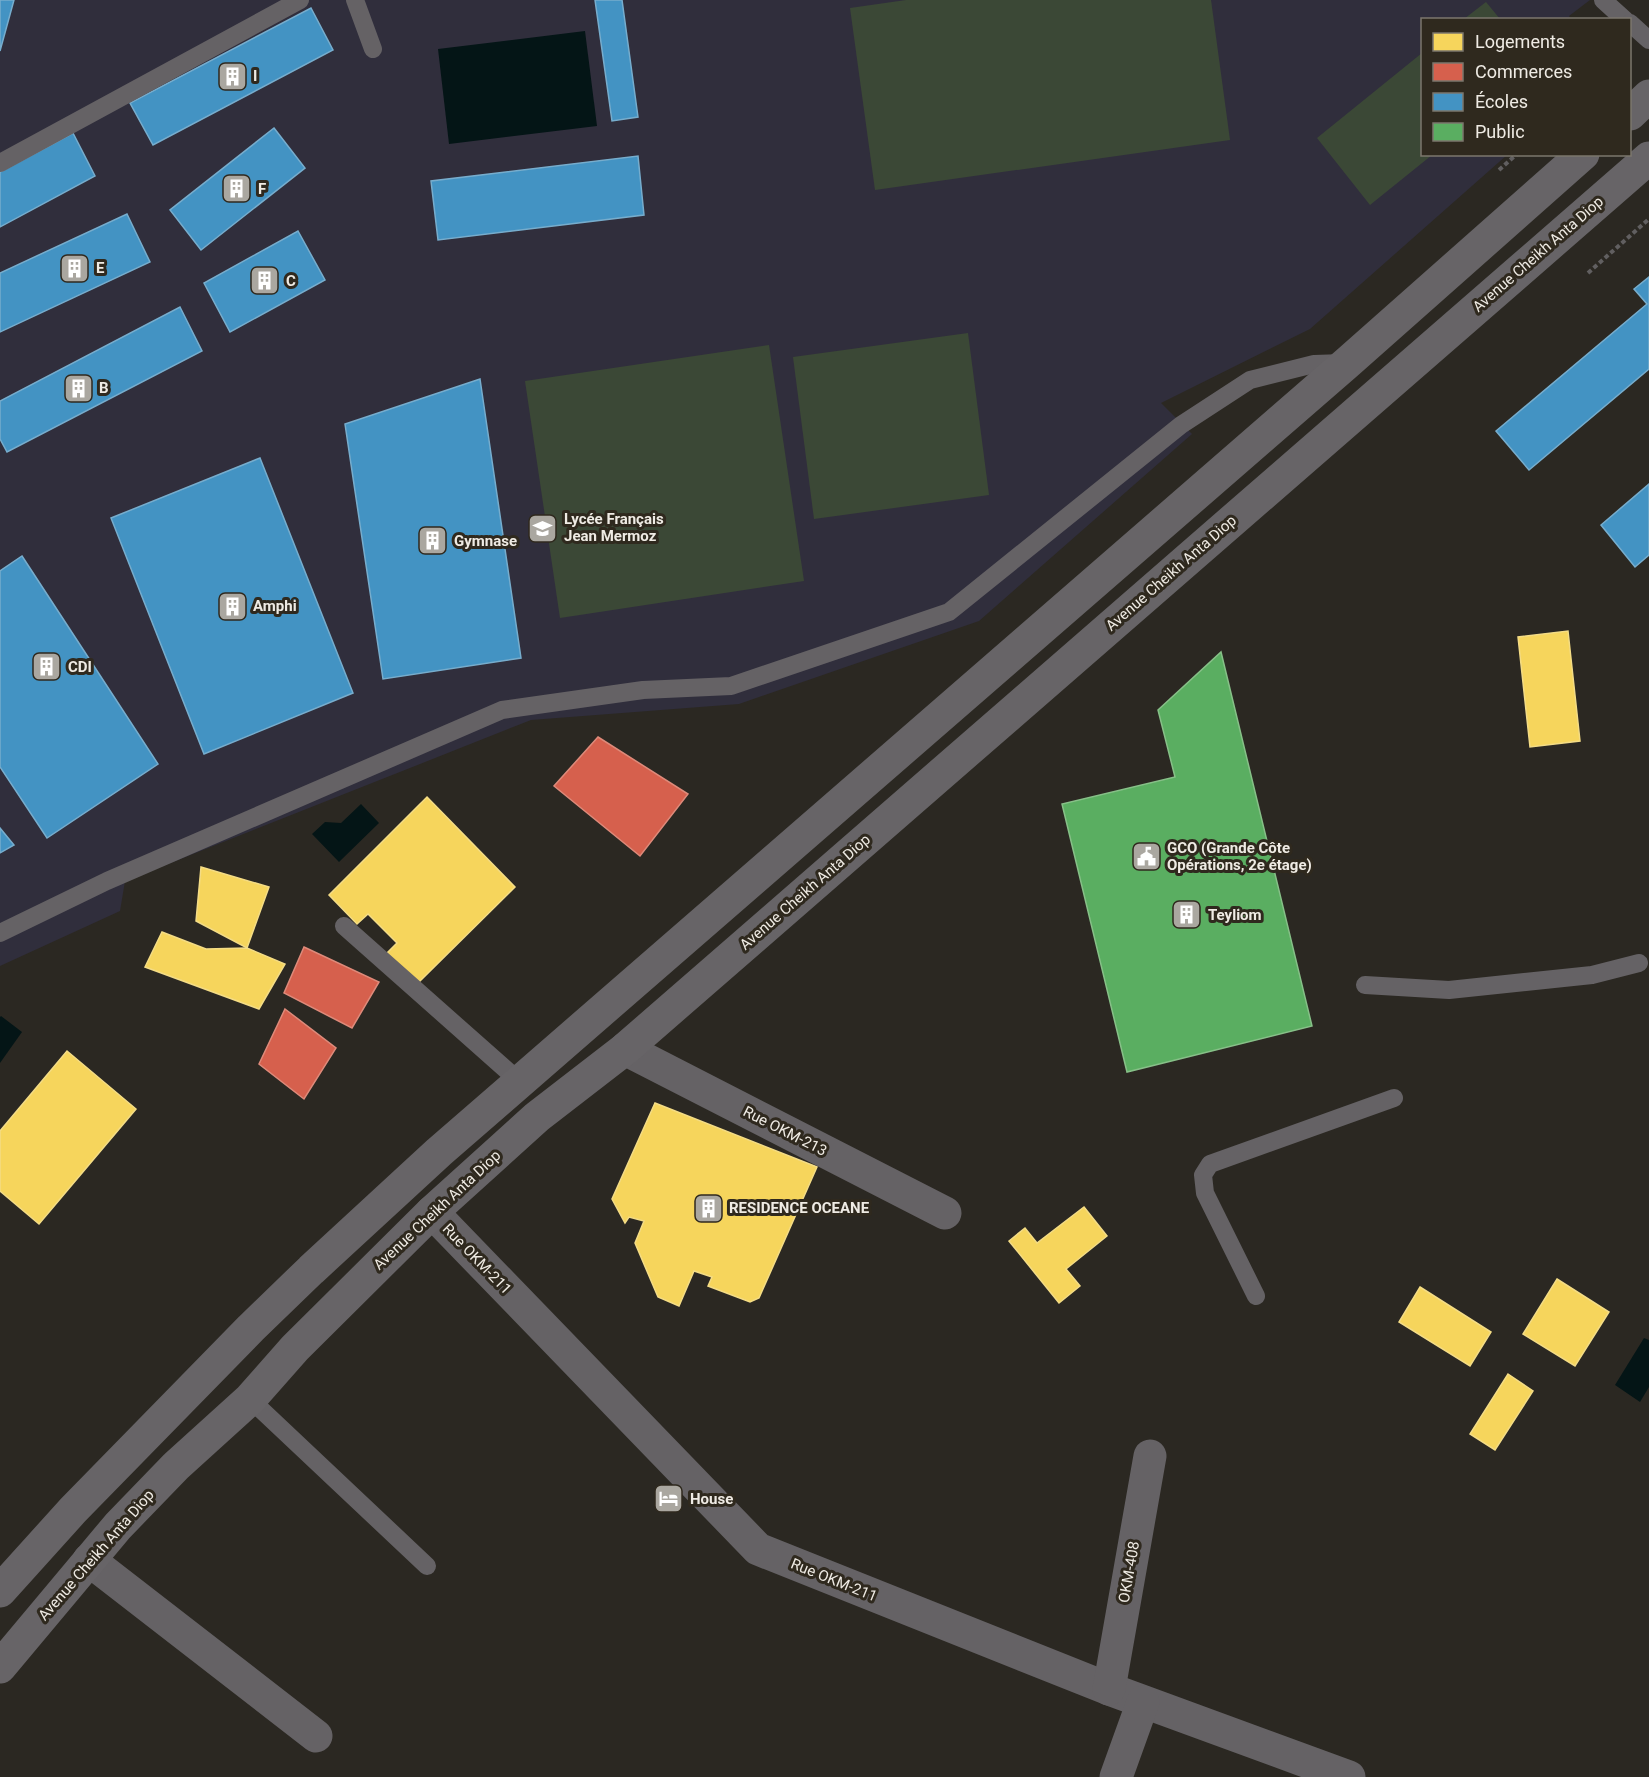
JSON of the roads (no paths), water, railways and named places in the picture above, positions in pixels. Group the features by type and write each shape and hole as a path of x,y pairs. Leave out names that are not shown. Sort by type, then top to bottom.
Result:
{"street":[{"path":"1631,112 1649,96"},
{"path":"0,1590 73,1510 259,1319 439,1152 1347,363 1581,156"},
{"name":"Avenue Cheikh Anta Diop","path":"0,1666 118,1526 176,1466 250,1399 296,1348 432,1212 537,1117 625,1049 1649,158"},
{"name":"Rue OKM-213","path":"625,1049 945,1213"},
{"name":"Rue OKM-211","path":"432,1212 758,1549 1109,1689 1349,1777"},
{"name":"OKM-408","path":"1109,1689 1150,1456"},
{"path":"89,1560 316,1736"},
{"path":"1116,1777 1143,1702"}],"lane":[{"path":"0,163 300,0"},
{"path":"355,0 372,49"},
{"path":"1603,0 1623,18"},
{"path":"1631,25 1649,40"},
{"path":"0,933 118,877 502,710 643,690 731,686 949,612 1181,424 1250,380 1314,364 1347,363"},
{"path":"344,926 520,1082"},
{"path":"1365,985 1449,990 1592,975 1639,963"},
{"path":"1256,1296 1205,1193 1203,1174 1210,1164 1394,1098"},
{"path":"250,1399 428,1566"}],"place":[{"name":"I","path":"232,76"},
{"name":"F","path":"237,189"},
{"name":"E","path":"75,268"},
{"name":"C","path":"265,281"},
{"name":"B","path":"78,388"},
{"name":"Lycée Français Jean Mermoz","path":"543,528"},
{"name":"Gymnase","path":"433,541"},
{"name":"Amphi","path":"232,606"},
{"name":"CDI","path":"47,667"},
{"name":"GCO (Grande Côte Opérations, 2e étage)","path":"1146,857"},
{"name":"Teyliom","path":"1187,915"},
{"name":"RESIDENCE OCEANE","path":"708,1208"},
{"name":"House","path":"669,1499"}]}
